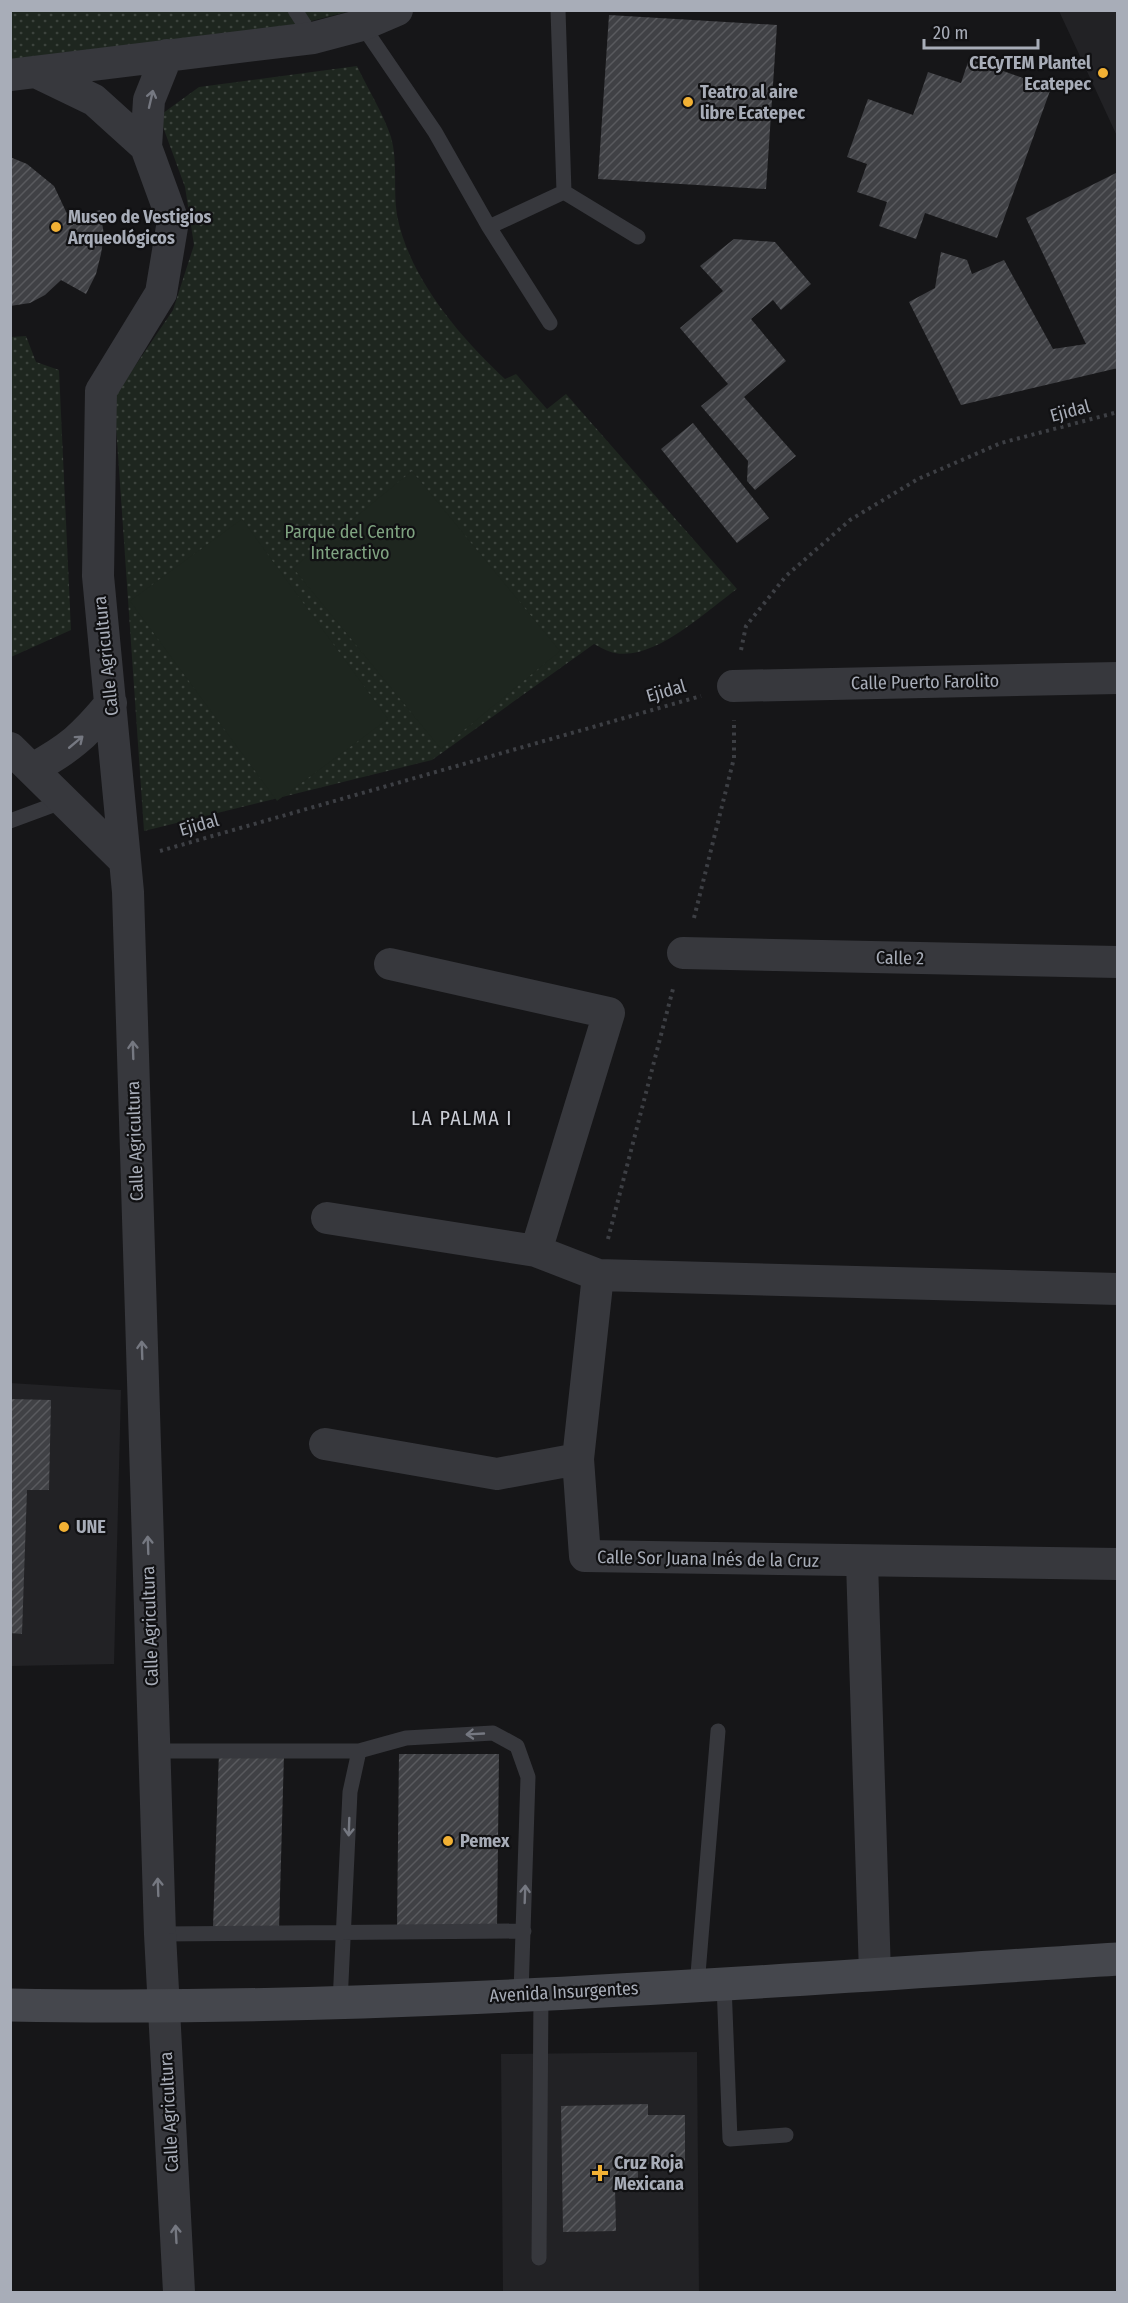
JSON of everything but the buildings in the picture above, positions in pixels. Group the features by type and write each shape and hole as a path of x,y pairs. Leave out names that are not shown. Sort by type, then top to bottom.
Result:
{"main road":[{"name":"Avenida Insurgentes","path":"10,2005 164,2008 340,2003 711,1985 1118,1959"}],"street":[{"path":"23,73 313,38 362,25 397,10"},
{"path":"146,147 149,100 167,55"},
{"name":"Calle Agricultura","path":"23,73 94,100 146,147 173,221 161,293 101,391 98,576 106,686 111,704 125,861 160,1934 179,2292"},
{"name":"Calle Puerto Farolito","path":"733,686 1118,678"},
{"path":"21,759 65,751 87,734 111,704"},
{"path":"21,759 125,861"},
{"name":"Calle 2","path":"682,953 1118,962"},
{"path":"390,964 609,1013 536,1251"},
{"path":"327,1218 536,1251 598,1275 1118,1289"},
{"name":"Calle Sor Juana Inés de la Cruz","path":"598,1275 578,1459 585,1556 862,1562 1118,1564"},
{"path":"325,1444 497,1474 578,1459"},
{"path":"862,1562 875,1974"}],"lane":[{"path":"296,10 313,38"},
{"path":"558,10 564,192"},
{"path":"362,25 435,132 489,227 550,323"},
{"path":"489,227 564,192"},
{"path":"564,192 638,237"},
{"path":"10,822 64,801"},
{"path":"718,1731 711,1985 730,2139 786,2135"},
{"path":"154,1751 359,1751 406,1738 493,1733 517,1746 528,1777 524,1931 531,1994 539,2258"},
{"path":"340,2003 350,1792 359,1751"},
{"path":"160,1934 524,1931"}],"path":[{"name":"Ejidal","path":"125,861 733,686 746,626 786,576 850,520 918,479 1001,443 1118,412"}],"shaded area":[{"name":"CECyTEM Plantel Ecatepec","path":"1059,11 1117,11 1117,136"},
{"name":"UNE","path":"10,1383 121,1390 114,1664 11,1666"},
{"name":"Cruz Roja Mexicana","path":"697,2052 699,2292 503,2292 501,2054"}],"green space":[{"path":"10,11 351,11 272,31 11,61"},
{"name":"Parque del Centro Interactivo","path":"357,66 391,137 397,215 403,238 425,284 439,305 471,345 505,379 516,374 547,409 566,394 737,589 679,632 647,649 630,653 615,653 594,644 432,760 144,831 114,397 173,310 194,245 185,187 159,116 199,87"},
{"path":"26,336 36,362 59,370 71,630 11,657 10,337"},
{"path":"412,471 560,651 441,749 293,568"},
{"path":"242,519 388,719 277,801 130,601"}],"place":[{"name":"CECyTEM Plantel Ecatepec","path":"1103,73"},
{"name":"Teatro al aire libre Ecatepec","path":"688,102"},
{"name":"Museo de Vestigios Arqueológicos","path":"56,227"},
{"name":"UNE","path":"64,1527"},
{"name":"Pemex","path":"448,1841"},
{"name":"Cruz Roja Mexicana","path":"600,2173"}],"district":[{"name":"LA PALMA I","path":"462,1118"}]}
